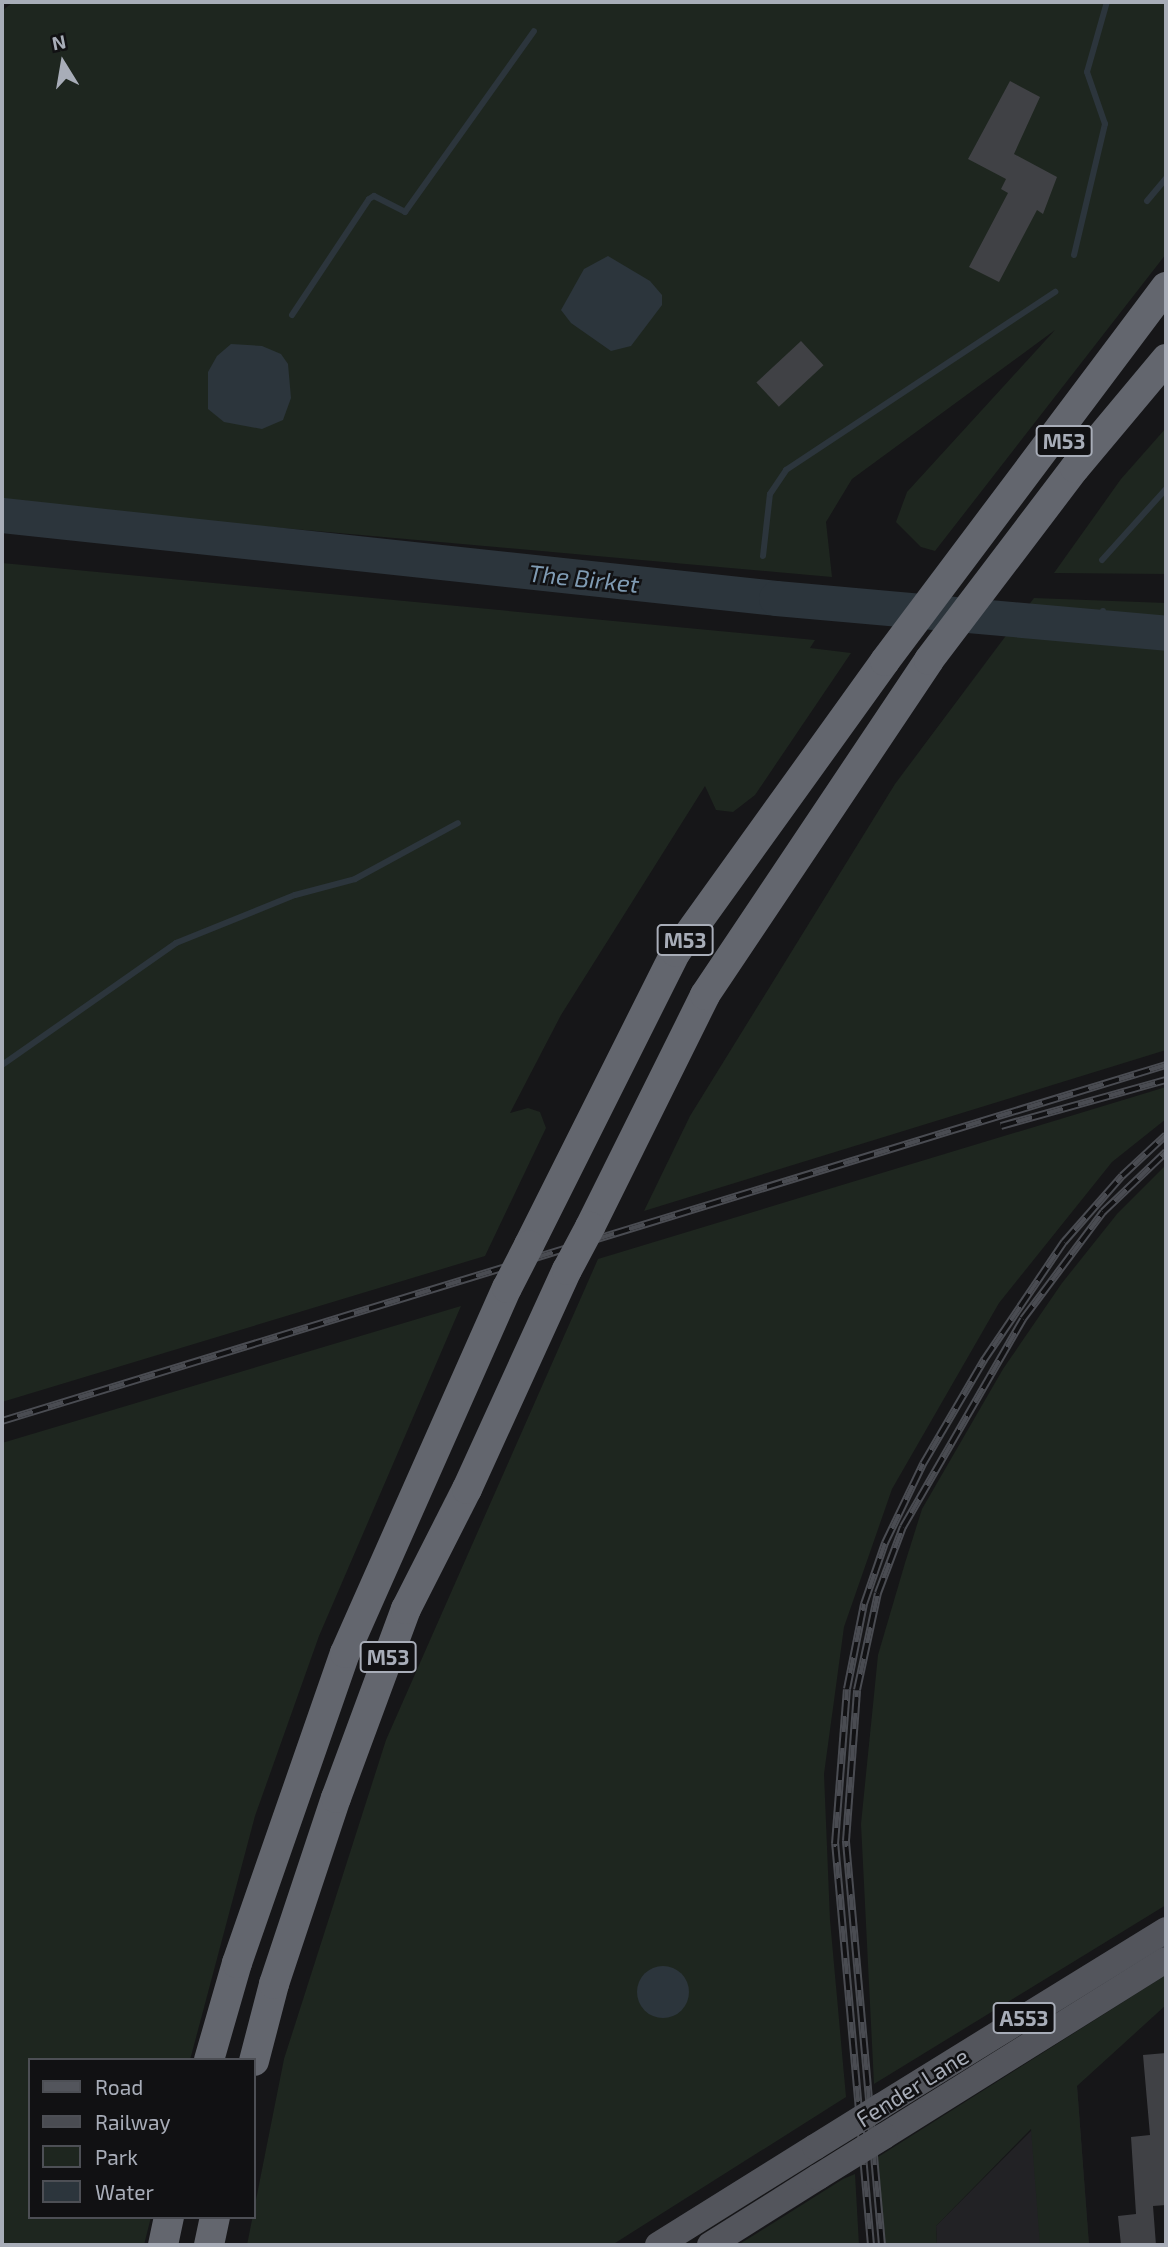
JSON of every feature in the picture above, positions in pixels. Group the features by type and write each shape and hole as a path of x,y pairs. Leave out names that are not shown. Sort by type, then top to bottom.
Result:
{"highway":[{"path":"962,560 1166,287"},
{"name":"M53","path":"210,2058 237,1963 345,1653 507,1288 676,952 885,661 962,560 1166,321"},
{"name":"M53","path":"255,2058 274,1984 331,1810 406,1609 467,1489 567,1270 705,995 929,660 1005,559 1166,359"},
{"path":"1005,559 1166,385"},
{"path":"163,2245 169,2219"},
{"path":"209,2245 215,2219"}],"main road":[{"name":"Fender Lane","path":"658,2245 1166,1930"},
{"name":"Fender Lane","path":"710,2245 1166,1961"}],"shaded area":[{"path":"1077,2085 1089,2245 937,2245 936,2226"}],"green space":[{"path":"13,2 1166,2 1166,254 935,551 921,547 896,522 907,492 1055,330 852,479 826,522 832,577 2,503 2,11"},
{"path":"1166,428 1166,574 1054,573 1121,479"},
{"path":"2,563 815,640 810,648 851,653 755,795 733,812 716,810 705,786 561,1015 510,1113 528,1108 540,1112 546,1128 485,1256 2,1402"},
{"path":"1034,598 1166,603 1166,1050 644,1211 690,1116 895,784"},
{"path":"1166,1087 1166,1119 1112,1162 999,1303 892,1489 844,1627 824,1774 830,1920 846,2097 612,2245 247,2245 252,2219 256,2219 256,2200 284,2059 386,1740 598,1259"},
{"path":"1166,1165 1166,1905 874,2084 861,1824 878,1655 922,1509 1003,1369 1062,1283 1117,1214"},
{"path":"461,1306 319,1636 255,1816 191,2058 28,2058 28,2219 150,2219 144,2245 2,2245 2,1443"},
{"path":"1166,1975 1166,2005 1077,2086 1089,2245 1040,2245 1031,2129 936,2226 937,2245 885,2245 878,2157"},
{"path":"855,2174 859,2245 738,2245 843,2179"}],"water":[{"path":"608,256 650,281 662,295 662,305 631,346 611,351 571,323 561,310 584,269"},
{"path":"231,344 262,346 281,354 288,364 291,398 283,420 262,429 224,422 208,409 208,372 217,356"},
{"path":"663,1966 673,1968 681,1974 687,1982 687,2002 681,2010 673,2016 663,2018 653,2016 645,2010 639,2002 637,1992 639,1982 645,1974 653,1968"}],"building":[{"path":"1010,81 1040,97 1014,154 1057,177 1043,214 1037,210 999,282 969,267 1008,193 1001,189 1006,179 968,159"},
{"path":"801,341 824,365 779,407 756,383"},
{"path":"1166,2053 1166,2205 1153,2206 1156,2245 1121,2245 1118,2216 1136,2214 1131,2137 1150,2135 1143,2055"}],"waterway":[{"path":"1074,255 1105,124 1087,72 1107,2"},
{"path":"292,315 369,199 374,196 405,212 534,31"},
{"path":"1147,201 1166,178"},
{"path":"763,556 770,494 786,470 1055,292"},
{"path":"1102,560 1166,489"},
{"name":"The Birket","path":"2,515 776,598 1166,633"},
{"path":"773,586 776,598"},
{"path":"1103,611 1103,625"},
{"path":"2,1065 176,943 295,895 355,879 458,823"}],"railway":[{"path":"2,1421 1166,1065"},
{"path":"1001,1126 1166,1080"},
{"path":"871,2245 835,1844 847,1689 864,1604 885,1543 923,1464 984,1360 1064,1242 1122,1176 1166,1135"},
{"path":"882,2245 846,1841 857,1690 878,1593 903,1527 1023,1319 1103,1212 1166,1152"}]}
